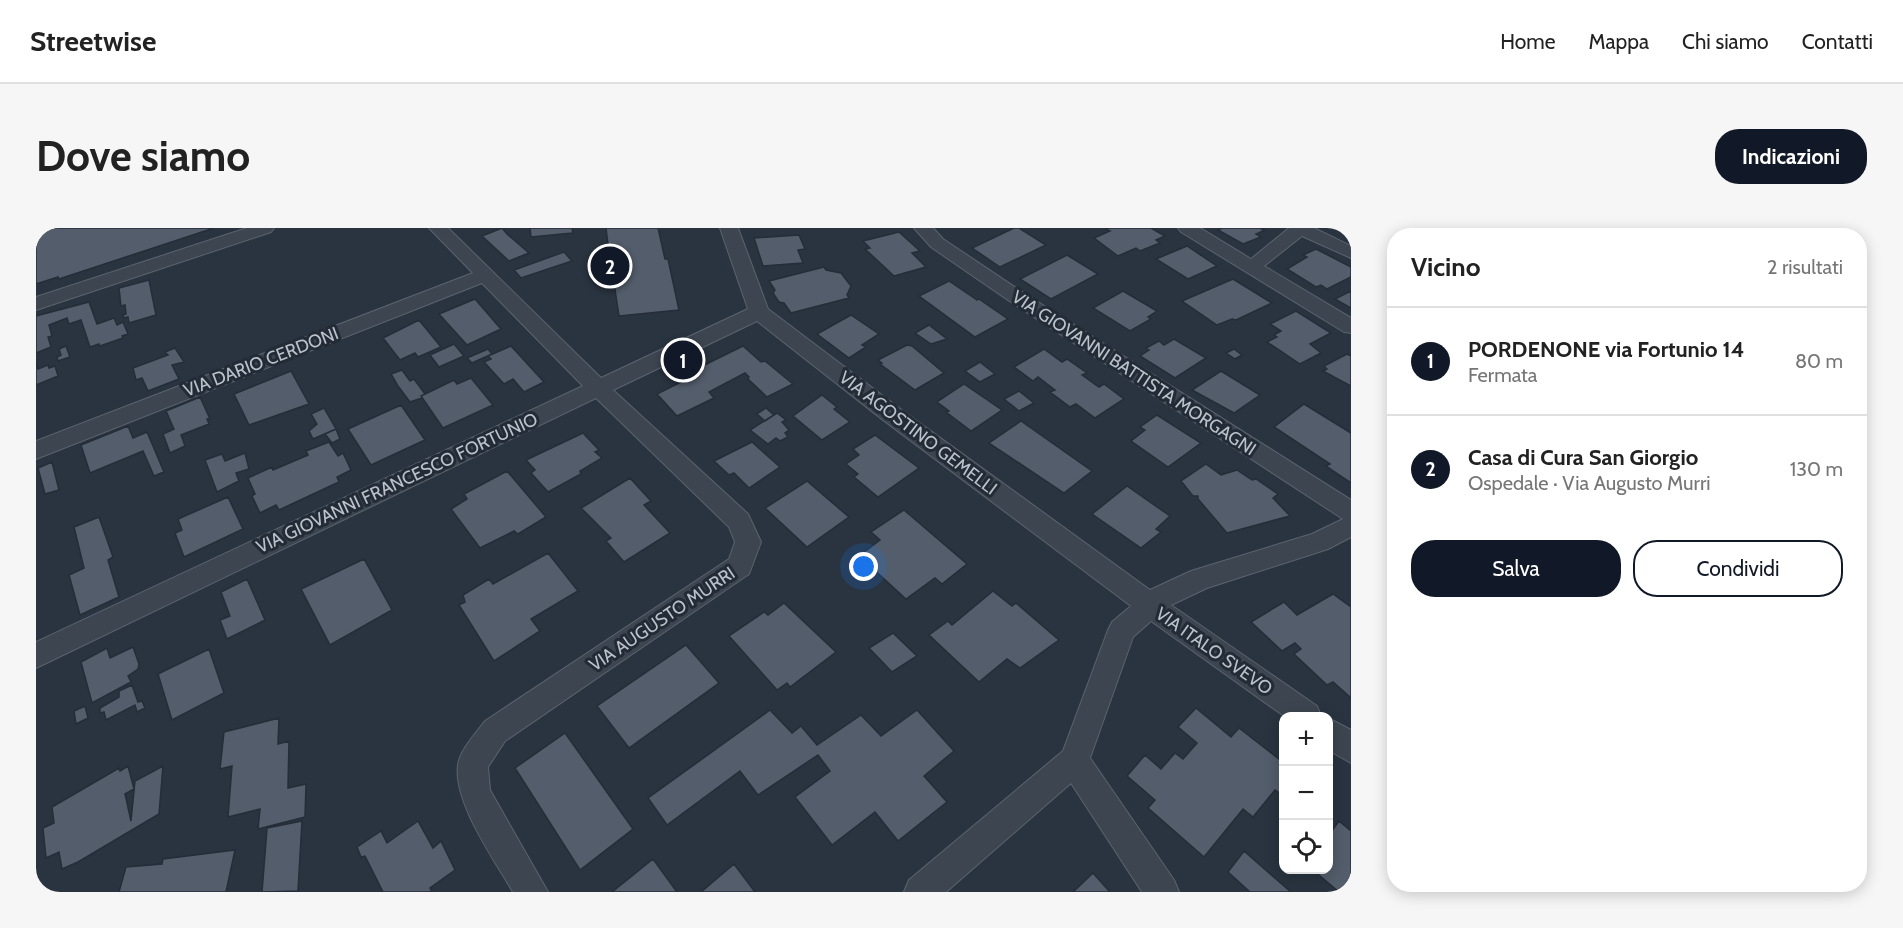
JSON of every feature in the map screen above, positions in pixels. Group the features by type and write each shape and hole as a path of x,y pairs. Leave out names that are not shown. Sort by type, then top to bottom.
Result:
{"street":[{"path":"36,304 265,228"},
{"name":"VIA AUGUSTO MURRI","path":"438,228 597,387 739,521 748,542 740,567 495,731 473,764 475,794 531,892"},
{"path":"729,228 759,312"},
{"name":"VIA GIOVANNI BATTISTA MORGAGNI","path":"922,228 937,243 1003,288 1351,512"},
{"path":"1188,228 1351,327"},
{"path":"1252,267 1300,228 1351,253"},
{"name":"VIA DARIO CERDONI","path":"36,450 486,275"},
{"name":"VIA GIOVANNI FRANCESCO FORTUNIO","path":"36,655 759,312"},
{"name":"VIA AGOSTINO GEMELLI","path":"759,312 891,414 1150,605"},
{"path":"921,892 1074,761 1122,630 1150,605 1167,593 1200,579 1319,542 1351,526"},
{"name":"VIA ITALO SVEVO","path":"1150,605 1300,712"},
{"path":"1333,735 1351,748"},
{"path":"1074,761 1162,892"}],"building":[{"path":"40,228 214,228 59,279 58,277 36,284 36,230"},
{"path":"502,228 529,253 509,261 482,236"},
{"path":"530,228 572,228 573,233 531,237"},
{"path":"606,228 658,228 665,259 668,259 679,310 619,316 611,263 619,262 617,253 609,253"},
{"path":"1014,228 1019,228 1046,245 1000,267 972,248"},
{"path":"1108,228 1151,228 1165,236 1156,240 1160,243 1140,251 1136,248 1118,256 1094,238 1110,231 1106,229"},
{"path":"1222,228 1264,228 1262,229 1265,230 1256,234 1261,237 1243,244 1218,230"},
{"path":"899,232 920,251 912,253 926,267 894,276 865,249 870,248 863,241"},
{"path":"799,235 805,249 798,250 803,263 763,266 754,238"},
{"path":"1187,246 1217,266 1188,279 1156,259"},
{"path":"1316,249 1351,267 1351,277 1327,289 1321,285 1316,287 1287,269 1307,257 1303,255"},
{"path":"564,252 572,261 521,278 514,270"},
{"path":"1067,255 1098,274 1051,299 1020,279"},
{"path":"824,267 826,270 841,273 851,286 847,295 849,298 791,313 773,293 775,290 769,281"},
{"path":"1233,279 1272,303 1236,320 1232,319 1217,325 1182,301"},
{"path":"149,280 156,315 129,323 128,317 124,318 123,315 126,314 125,305 121,306 119,288"},
{"path":"949,281 1008,319 975,337 919,296"},
{"path":"1123,291 1157,311 1148,317 1151,319 1130,331 1093,308"},
{"path":"1351,291 1351,308 1335,299"},
{"path":"475,299 501,329 467,345 439,314"},
{"path":"89,302 97,324 114,318 117,325 123,322 128,334 100,346 99,344 90,347 81,320 69,324 67,318 49,325 52,336 48,337 51,347 36,353 36,316"},
{"path":"1296,311 1331,333 1310,344 1321,353 1300,364 1267,342 1277,337 1274,335 1281,331 1270,324"},
{"path":"851,315 879,334 862,345 866,347 849,358 817,334"},
{"path":"419,320 441,347 418,357 415,353 400,360 383,338"},
{"path":"929,325 947,339 931,344 915,333"},
{"path":"1174,339 1206,358 1175,378 1140,356 1149,350 1146,348 1159,341 1164,345"},
{"path":"454,344 464,356 439,367 430,355"},
{"path":"907,345 912,346 944,373 915,390 880,364 882,363 878,360"},
{"path":"66,346 70,357 58,361 57,357 61,355 59,349"},
{"path":"511,346 544,382 524,392 513,379 504,384 484,362 491,359 488,356"},
{"path":"743,346 761,362 765,361 793,384 767,397 748,379 745,373 709,392 714,398 677,416 657,394 693,376 690,372"},
{"path":"175,348 184,362 172,365 179,379 148,391 142,378 136,380 133,368 168,355 165,352"},
{"path":"488,349 492,354 472,363 467,358"},
{"path":"1044,349 1062,362 1067,359 1087,373 1082,375 1099,387 1104,384 1124,399 1095,418 1076,404 1070,407 1050,392 1055,390 1038,377 1033,381 1014,367"},
{"path":"1234,349 1242,355 1235,359 1226,353"},
{"path":"1347,354 1351,356 1351,386 1323,371 1327,369 1324,366"},
{"path":"36,361 38,369 48,365 49,368 55,366 58,376 36,385"},
{"path":"980,362 995,374 980,382 965,371"},
{"path":"402,370 410,381 414,379 425,394 421,396 422,398 410,402 398,386 391,374"},
{"path":"291,371 309,404 249,425 234,394"},
{"path":"1221,371 1260,395 1234,413 1192,390"},
{"path":"471,378 493,405 443,428 421,396 454,380 457,384"},
{"path":"964,384 1002,410 971,431 937,402"},
{"path":"1019,391 1034,403 1019,411 1004,399"},
{"path":"822,395 850,422 822,440 793,416"},
{"path":"200,397 210,419 207,419 209,424 181,435 185,446 170,453 163,434 174,429 166,411"},
{"path":"1304,404 1351,433 1351,483 1326,466 1330,464 1274,427"},
{"path":"401,405 425,440 371,465 348,429"},
{"path":"324,408 336,429 313,439 309,431 317,424 311,414"},
{"path":"766,408 774,415 765,421 757,414"},
{"path":"777,413 786,420 782,422 789,430 785,433 788,437 780,441 776,438 768,444 750,430"},
{"path":"1157,415 1201,443 1168,467 1131,441 1145,430 1140,427"},
{"path":"1021,421 1092,471 1064,493 989,443"},
{"path":"128,426 133,438 147,432 164,472 154,476 143,451 90,473 81,445"},
{"path":"336,429 340,439 332,443 325,434"},
{"path":"583,433 599,450 595,452 602,458 580,471 581,474 548,492 531,473 535,470 526,460"},
{"path":"875,435 919,468 878,497 854,477 858,474 846,464 859,455 853,449"},
{"path":"329,442 338,456 343,453 351,470 337,477 339,482 279,510 276,505 260,513 252,496 255,494 248,478 308,455 306,451"},
{"path":"752,442 780,467 749,488 734,473 729,475 714,461"},
{"path":"245,453 249,469 236,473 239,481 217,492 205,460 222,454 225,461"},
{"path":"52,462 59,490 45,494 38,468"},
{"path":"1206,464 1221,475 1237,470 1252,480 1256,479 1278,494 1273,498 1290,516 1227,533 1198,499 1198,496 1193,496 1181,481"},
{"path":"507,471 546,517 518,534 514,531 480,548 451,509 467,499 464,494"},
{"path":"630,478 651,501 644,505 670,533 624,562 606,541 611,538 581,508"},
{"path":"807,481 849,517 807,547 765,508"},
{"path":"1127,486 1170,516 1156,529 1161,532 1141,548 1092,514"},
{"path":"228,497 243,529 184,557 175,533 182,530 178,519"},
{"path":"904,510 967,564 942,584 935,578 906,599 859,556 880,540 871,532"},
{"path":"99,517 113,557 108,560 119,597 80,615 69,575 84,568 74,527"},
{"path":"548,553 578,591 531,619 540,631 494,661 459,605 465,602 463,595 489,579 493,584"},
{"path":"364,559 392,610 330,645 301,589"},
{"path":"247,579 265,620 227,639 220,620 230,616 221,592"},
{"path":"993,591 1012,606 1016,603 1059,640 1020,668 1007,659 979,682 929,635 948,621 952,625"},
{"path":"1333,594 1351,607 1351,698 1333,682 1327,685 1294,654 1301,649 1295,643 1282,651 1251,622 1284,602 1297,615"},
{"path":"784,603 836,652 790,687 787,683 777,690 729,636 764,612 768,615"},
{"path":"893,633 917,656 892,672 869,648"},
{"path":"686,645 719,683 629,748 597,706"},
{"path":"133,647 139,664 138,669 128,676 131,682 92,703 81,662 107,648 110,658"},
{"path":"209,649 224,693 172,720 158,674"},
{"path":"132,685 138,702 142,701 145,708 137,712 135,705 106,720 104,712 100,713 100,708 119,697 119,691"},
{"path":"85,706 88,718 76,724 74,711"},
{"path":"1196,708 1231,737 1239,728 1279,759 1279,793 1275,790 1253,817 1243,809 1204,857 1148,808 1155,800 1127,776 1145,755 1161,769 1175,753 1183,759 1197,743 1178,727"},
{"path":"770,710 792,733 801,726 817,745 861,715 881,736 917,710 954,751 924,776 947,802 898,841 875,812 832,845 795,797 830,771 818,755 758,795 740,771 667,825 648,798"},
{"path":"279,718 278,744 289,741 288,788 306,784 305,817 258,829 260,809 228,817 232,766 220,769 224,732"},
{"path":"565,733 633,829 580,870 515,768"},
{"path":"128,766 134,789 125,794 131,821 135,781 163,766 159,814 78,862 62,869 59,852 46,858 43,828 54,823 52,807 119,768 120,771"},
{"path":"302,821 298,891 262,892 267,828"},
{"path":"418,821 433,848 441,841 455,870 430,888 432,892 383,892 365,856 361,857 357,847 381,831 387,843"},
{"path":"1339,821 1351,831 1351,892 1339,892 1318,874 1333,874 1333,829"},
{"path":"235,850 226,892 119,892 126,867 162,864 163,859"},
{"path":"1244,851 1291,892 1250,892 1228,872"},
{"path":"653,859 677,892 612,892"},
{"path":"734,864 755,892 701,892"},
{"path":"1093,873 1110,892 1073,892"}],"place":[{"name":"Casa di Cura San Giorgio","path":"610,266"},
{"name":"PORDENONE via Fortunio 14","path":"683,360"}]}
